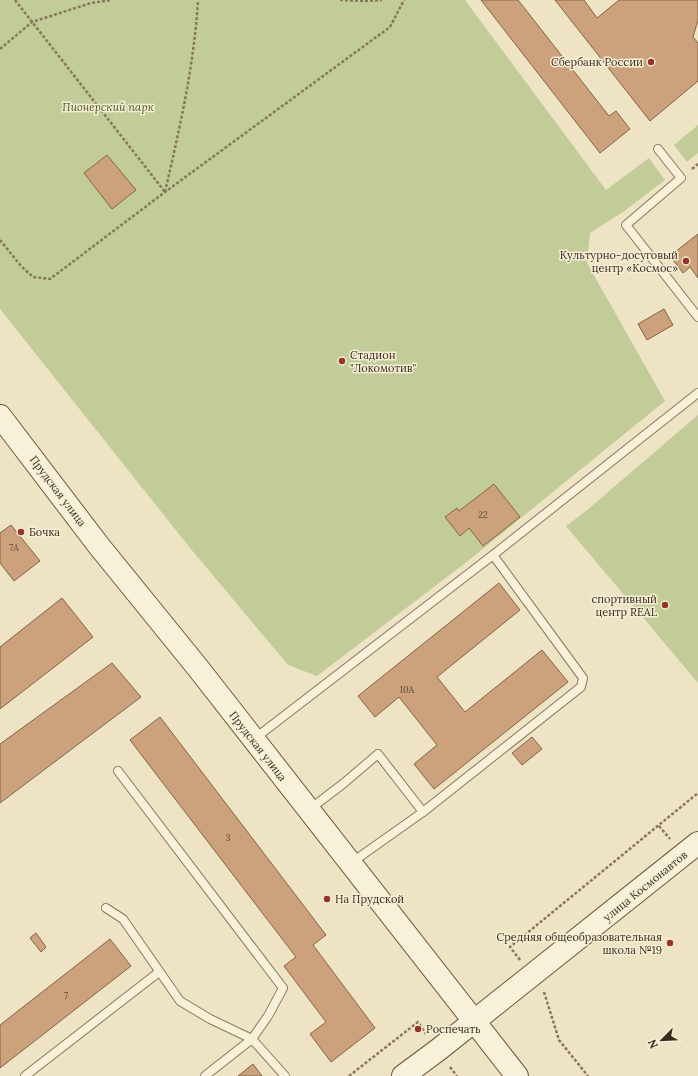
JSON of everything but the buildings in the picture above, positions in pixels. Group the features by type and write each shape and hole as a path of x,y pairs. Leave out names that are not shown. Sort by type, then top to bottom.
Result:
{"street":[{"name":"Прудская улица","path":"0,416 99,546 253,739 473,1022 517,1076"},
{"name":"улица Космонавтов","path":"403,1076 698,843"}],"lane":[{"path":"658,149 681,178 626,225 698,318"},
{"path":"253,739 493,555 698,393"},
{"path":"350,863 423,812 581,686 583,678 493,555"},
{"path":"308,811 378,754 423,812"},
{"path":"118,771 283,988 268,1016 252,1039 205,1076"},
{"path":"106,908 123,920 180,1001 210,1019 252,1039 285,1076"},
{"path":"25,1076 159,972"}],"path":[{"path":"15,0 165,192"},
{"path":"0,49 32,22 91,3 112,0"},
{"path":"165,192 190,78 198,0"},
{"path":"340,0 382,0"},
{"path":"0,240 21,266 33,277 50,279 165,192 390,27 404,0"},
{"path":"510,947 698,793"},
{"path":"544,992 559,1040 588,1076"}],"green space":[{"name":"Стадион \"Локомотив\"","path":"0,0 465,0 606,190 649,158 665,180 623,212 590,233 587,263 665,401 468,561 317,676 288,665 190,548 0,309"},
{"path":"698,125 698,153 687,162 674,145"},
{"name":"спортивный центр REAL","path":"698,415 698,683 566,526 586,511"}],"place":[{"name":"Сбербанк России","path":"651,62"},
{"name":"Культурно-досуговый центр «Космос»","path":"686,261"},
{"name":"Стадион \"Локомотив\"","path":"342,361"},
{"name":"Бочка","path":"21,532"},
{"name":"спортивный центр REAL","path":"665,605"},
{"name":"На Прудской","path":"327,899"},
{"name":"Средняя общеобразовательная школа №19","path":"670,943"},
{"name":"Роспечать","path":"418,1029"}],"park label":[{"name":"Пионерский парк","path":"108,107"}]}
